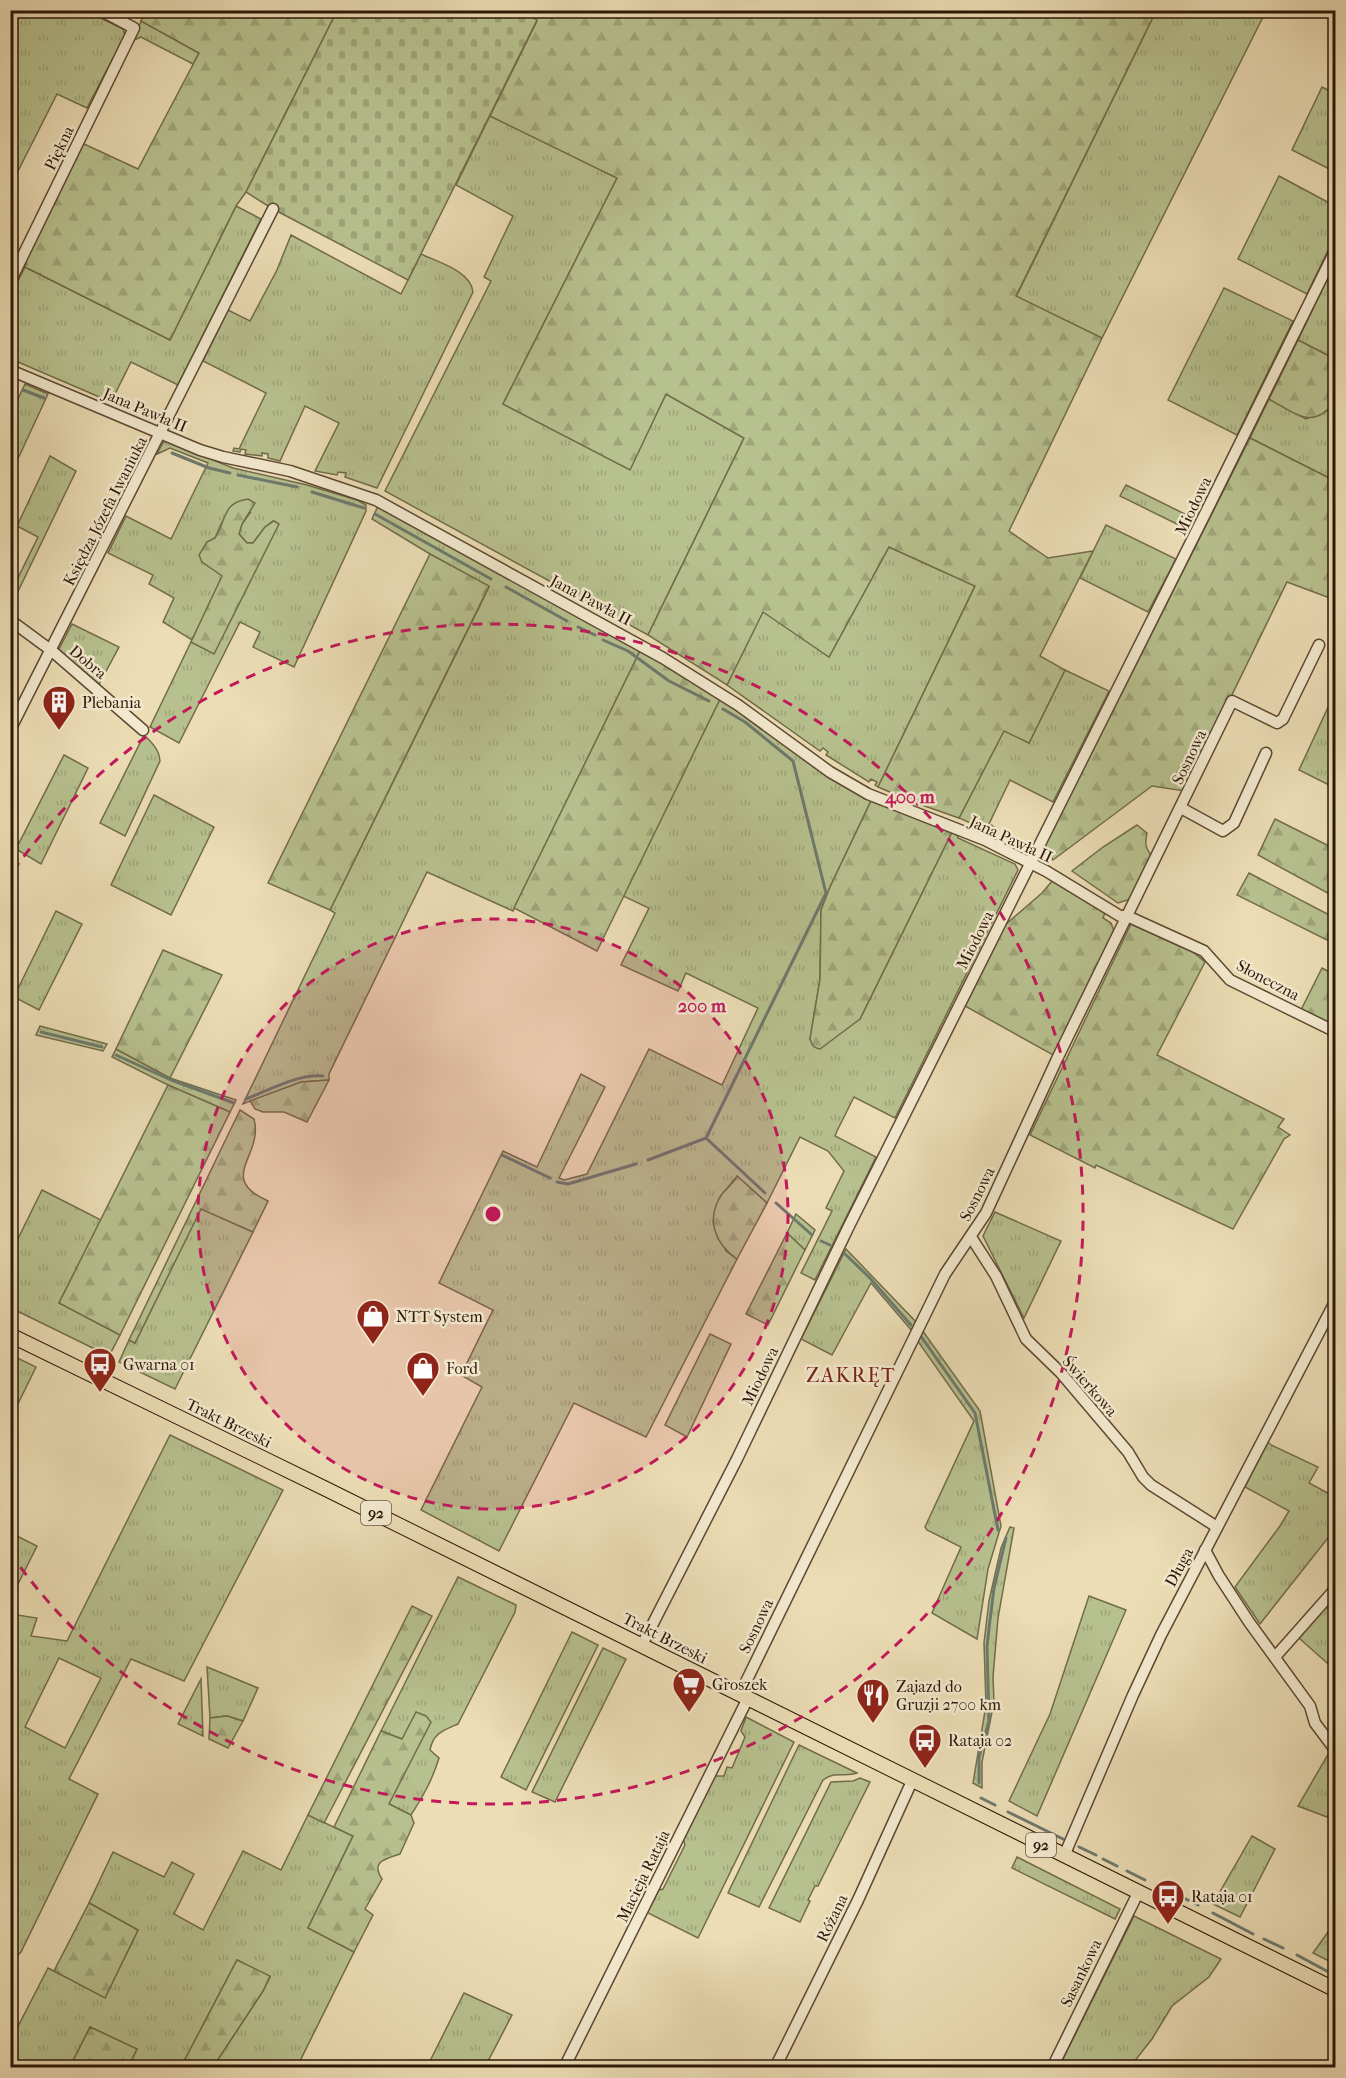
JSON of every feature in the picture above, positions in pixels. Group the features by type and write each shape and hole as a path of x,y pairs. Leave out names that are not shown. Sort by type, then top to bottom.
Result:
{"main road":[{"name":"Trakt Brzeski","path":"10,1335 642,1645 1335,1990"}],"street":[{"name":"Piękna","path":"10,282 134,28 100,10"},
{"name":"Księdza Józefa Iwaniuka","path":"10,730 52,651 273,209"},
{"name":"Miodowa","path":"642,1645 737,1459 843,1238 1335,249"},
{"name":"Jana Pawła II","path":"10,370 223,457 290,471 376,500 645,647 738,705 830,772 868,794 883,802 985,840 1064,882 1112,912 1120,916 1127,916"},
{"name":"Dobra","path":"10,620 52,651 143,730"},
{"name":"Sosnowa","path":"744,1696 945,1274 986,1213 1232,701 1277,723 1283,719 1319,645"},
{"path":"1181,808 1223,831 1234,823 1266,753"},
{"name":"Słoneczna","path":"1127,916 1204,951 1230,980 1335,1032"},
{"name":"Świerkowa","path":"971,1237 996,1276 1026,1339 1061,1373 1128,1452 1143,1477 1151,1485 1217,1527"},
{"name":"Długa","path":"1064,1856 1161,1635 1335,1300"},
{"path":"1205,1550 1219,1576 1310,1706 1315,1723 1335,1751"},
{"path":"1275,1657 1335,1588"},
{"name":"Macieja Rataja","path":"564,2067 744,1696"},
{"name":"Różana","path":"776,2067 868,1879 912,1781"},
{"name":"Sasankowa","path":"1052,2067 1138,1893"}],"green space":[{"path":"10,11 86,11 123,29 125,35 87,108 57,94 11,185"},
{"path":"146,11 337,11 170,340 25,267 30,248 82,143 138,169 199,53 141,21"},
{"path":"337,11 521,11 537,20 408,280 273,209 246,192"},
{"path":"521,11 1156,11 1016,296 1102,338 1009,531 1048,558 1093,551 1040,656 1065,670 1029,743 1004,731 959,818 916,803 917,799 911,797 909,800 878,787 975,586 889,547 829,657 763,612 727,685 648,635 744,438 666,394 630,470 503,404 617,178 490,116 537,21"},
{"path":"1156,11 1266,11 1102,338 1016,297"},
{"path":"141,21 199,53 193,64 141,37 134,40"},
{"path":"1322,87 1335,94 1335,172 1292,150"},
{"path":"490,116 617,178 503,404 630,469 666,394 744,438 648,635 385,491 491,281 484,277 513,216 456,185"},
{"path":"1279,176 1335,206 1335,236 1307,294 1238,259"},
{"path":"236,206 261,219 178,385 131,362 113,398 106,395 104,399 11,359 10,297 25,267 170,340"},
{"path":"291,235 401,294 421,254 453,268 471,285 473,292 377,488 345,477 346,473 338,472 337,475 315,471 339,423 305,406 280,461 268,458 268,454 262,453 262,456 245,454 246,450 241,449 240,452 233,451 234,448 239,449 266,393 203,361 228,310 250,321 277,270"},
{"path":"1335,263 1335,359 1298,340"},
{"path":"1224,288 1293,321 1237,435 1168,400"},
{"path":"1298,340 1335,359 1335,402 1319,416 1303,417 1269,399"},
{"path":"25,384 48,394 11,474 11,414"},
{"path":"1269,399 1306,419 1329,410 1335,402 1335,481 1250,438"},
{"path":"1250,438 1335,481 1335,600 1287,582 1185,791 1152,786 1053,860 1045,845"},
{"path":"166,441 233,468 307,485 357,500 366,505 366,511 294,667 253,647 260,632 240,622 179,743 150,727 191,642 214,653 278,524 273,521 265,527 253,543 247,543 239,534 242,524 250,513 222,522 215,538 207,542 202,562 223,575 192,640 163,622 174,598 149,584 153,575 108,553 126,516 171,539 208,463 170,448 157,454"},
{"path":"50,456 76,471 11,606 11,592 38,537 17,526"},
{"path":"1126,485 1189,516 1192,527 1186,538 1183,527 1120,496"},
{"path":"248,499 255,503 242,524 239,534 247,543 253,543 265,527 274,521 279,524 214,654 191,642 222,576 202,562 199,555 207,542 215,538 229,508"},
{"path":"378,506 641,649 513,911 427,872 329,1074 329,1080 301,1082 243,1104 335,913 330,910 489,587 372,519"},
{"path":"1106,525 1176,559 1148,612 1080,578"},
{"path":"889,547 975,586 878,787 875,785 877,782 871,779 869,782 826,755 828,752 823,748 820,751 727,685 763,611 829,657"},
{"path":"430,554 489,586 330,910 268,883"},
{"path":"72,624 119,647 98,686 61,655 59,649"},
{"path":"641,649 720,699 597,951 514,908"},
{"path":"1065,670 1109,691 1053,802 1010,780 989,824 996,828 993,833 959,818 1004,730 1029,743"},
{"path":"720,699 828,775 871,801 821,910 820,979 810,1039 860,1019 952,832 957,834 958,838 1015,864 1018,870 895,1118 854,1097 837,1131 835,1136 876,1157 815,1280 801,1273 832,1211 826,1208 844,1171 828,1151 800,1137 767,1203 737,1176 720,1197 713,1222 726,1251 737,1259 646,1437 574,1403 499,1551 421,1510 482,1387 461,1375 493,1310 439,1283 503,1151 537,1167 581,1074 605,1087 559,1178 564,1180 587,1174 649,1049 722,1085 758,1008 686,973 678,991 621,965 649,908 623,896"},
{"path":"1330,703 1335,706 1335,788 1299,770"},
{"path":"144,735 157,750 160,761 125,836 100,823"},
{"path":"64,755 88,768 41,864 16,849"},
{"path":"154,795 214,827 171,915 111,885"},
{"path":"871,801 952,832 860,1019 818,1049 813,1046 810,1039 820,979 821,910"},
{"path":"1275,819 1335,849 1335,897 1258,855"},
{"path":"1137,825 1147,833 1146,845 1151,855 1131,899 1118,903 1072,871"},
{"path":"1249,873 1335,918 1335,944 1237,895"},
{"path":"1053,880 1105,913 1103,918 1111,923 1114,931 1055,1056 965,1006 1005,925 1042,893"},
{"path":"56,911 82,924 39,1010 14,997"},
{"path":"1131,924 1193,952 1205,962 1157,1055 1284,1119 1278,1127 1290,1135 1284,1139 1233,1229 1096,1165 1095,1168 1030,1135"},
{"path":"163,950 222,975 170,1078 116,1049"},
{"path":"1322,968 1335,975 1335,1027 1301,1010"},
{"path":"40,1026 107,1044 103,1051 36,1035"},
{"path":"116,1049 170,1078 236,1100 230,1112 112,1057"},
{"path":"329,1080 307,1122 284,1112 263,1112 255,1109 250,1101 301,1082"},
{"path":"168,1085 230,1112 120,1335 59,1303"},
{"path":"240,1110 254,1119 255,1132 243,1175 245,1184 268,1201 253,1232 201,1209 135,1343 129,1340"},
{"path":"737,1176 767,1203 737,1259 723,1246 713,1222 717,1203"},
{"path":"42,1190 101,1220 59,1303 120,1335 109,1356 11,1308 10,1255"},
{"path":"201,1208 253,1232 175,1389 119,1362 129,1340 135,1343"},
{"path":"995,1212 1061,1241 1024,1318 983,1236"},
{"path":"796,1214 815,1230 805,1250 787,1233"},
{"path":"787,1233 805,1250 768,1325 746,1314"},
{"path":"846,1249 917,1323 913,1332 871,1283 832,1355 801,1339"},
{"path":"922,1330 980,1411 1001,1526 988,1569 977,1639 932,1613 961,1547 925,1527 974,1421 917,1340"},
{"path":"710,1334 731,1344 687,1437 665,1425"},
{"path":"11,1355 36,1367 11,1418"},
{"path":"170,1435 283,1490 184,1681 131,1659 69,1779 98,1794 21,1952 11,1962 11,1614 37,1618 31,1636 67,1641","holes":["59,1658 101,1678 65,1748 25,1727"]},
{"path":"1268,1442 1318,1467 1309,1483 1335,1497 1335,1529 1260,1624 1235,1587 1289,1511 1245,1487"},
{"path":"1010,1527 1014,1528 998,1618 993,1677 994,1702 982,1762 982,1788 973,1783 986,1705 984,1643 989,1601 1001,1548"},
{"path":"11,1533 37,1546 11,1598"},
{"path":"458,1577 516,1605 515,1612 458,1724 440,1733 431,1744 430,1750 439,1758 427,1788 411,1815 389,1804 402,1739 381,1731"},
{"path":"1089,1596 1126,1610 1037,1816 1009,1801 1050,1714"},
{"path":"412,1606 432,1616 324,1823 308,1815"},
{"path":"1326,1607 1335,1615 1335,1653 1327,1663 1299,1638"},
{"path":"572,1632 598,1645 526,1790 501,1777"},
{"path":"603,1648 626,1659 555,1802 532,1792"},
{"path":"207,1667 258,1688 243,1721 227,1716 210,1718"},
{"path":"201,1679 203,1736 178,1724"},
{"path":"416,1712 426,1716 431,1722 389,1804 411,1815 414,1823 400,1854 385,1859 379,1864 382,1879 365,1909 373,1915 354,1952 308,1928 353,1836 334,1827 381,1731 402,1739"},
{"path":"227,1716 243,1721 228,1748 209,1739 210,1718"},
{"path":"746,1717 794,1742 698,1938 646,1912 656,1891 663,1889 685,1845 683,1838 714,1776 724,1776 727,1767 732,1768 745,1737 741,1731"},
{"path":"799,1745 857,1773 832,1775 823,1780 759,1907 728,1893"},
{"path":"1330,1751 1335,1759 1335,1803 1327,1817 1298,1806"},
{"path":"860,1778 870,1782 818,1886 815,1886 808,1900 810,1901 800,1922 769,1908 831,1782 853,1781"},
{"path":"308,1815 353,1836 308,1928 354,1952 297,2067 213,2067 270,1977 237,1960 181,2067 128,2067 137,2049 90,2027 70,2067 11,2067 10,2042 48,1968 105,1997 138,1930 89,1903 113,1852 164,1877 172,1862 194,1874 174,1914 203,1930 243,1851 281,1870"},
{"path":"1252,1836 1275,1849 1240,1917 1213,1904"},
{"path":"1017,1857 1120,1909 1115,1919 1012,1868"},
{"path":"89,1903 138,1930 105,1998 54,1971"},
{"path":"1134,1916 1221,1959 1209,1977 1172,2006 1152,2039 1130,2067 1059,2067"},
{"path":"1335,1922 1335,1956 1331,1962 1313,1953"},
{"path":"237,1960 270,1976 263,1991 213,2067 181,2067"},
{"path":"464,1993 512,2015 485,2067 427,2067"},
{"path":"90,2027 137,2049 128,2067 70,2067"}],"waterway":[{"path":"23,390 44,398"},
{"path":"144,441 149,443"},
{"path":"172,453 209,468 230,473"},
{"path":"238,475 297,487"},
{"path":"312,492 364,508"},
{"path":"375,514 491,579"},
{"path":"506,587 567,621"},
{"path":"578,627 595,635"},
{"path":"603,640 628,651 669,681 709,701"},
{"path":"723,709 745,722 793,761 826,893 706,1138 765,1193"},
{"path":"41,1032 102,1047"},
{"path":"116,1055 171,1080 234,1103"},
{"path":"246,1099 303,1077 323,1076"},
{"path":"648,1160 706,1138"},
{"path":"502,1155 550,1178"},
{"path":"557,1182 568,1184 636,1164"},
{"path":"776,1203 812,1235"},
{"path":"821,1241 830,1245"},
{"path":"845,1254 869,1277 911,1325"},
{"path":"920,1335 975,1413 998,1530"},
{"path":"979,1783 979,1757 989,1721 987,1647 989,1628 994,1588 1006,1538"},
{"path":"981,1798 995,1805"},
{"path":"1008,1812 1063,1839"},
{"path":"1079,1847 1096,1855"},
{"path":"1103,1859 1117,1866"},
{"path":"1127,1871 1145,1880"},
{"path":"1157,1885 1198,1905"},
{"path":"1213,1913 1253,1934"},
{"path":"1264,1939 1283,1948"},
{"path":"1297,1955 1336,1976"}],"place":[{"name":"Plebania","path":"59,731"},
{"name":"NTT System","path":"373,1345"},
{"name":"Gwarna 01","path":"100,1393"},
{"name":"Ford","path":"423,1397"},
{"name":"Groszek","path":"689,1713"},
{"name":"Zajazd do Gruzji 2700 km","path":"873,1724"},
{"name":"Rataja 02","path":"925,1769"},
{"name":"Rataja 01","path":"1168,1925"}],"district":[{"name":"ZAKRĘT","path":"851,1375"}]}
